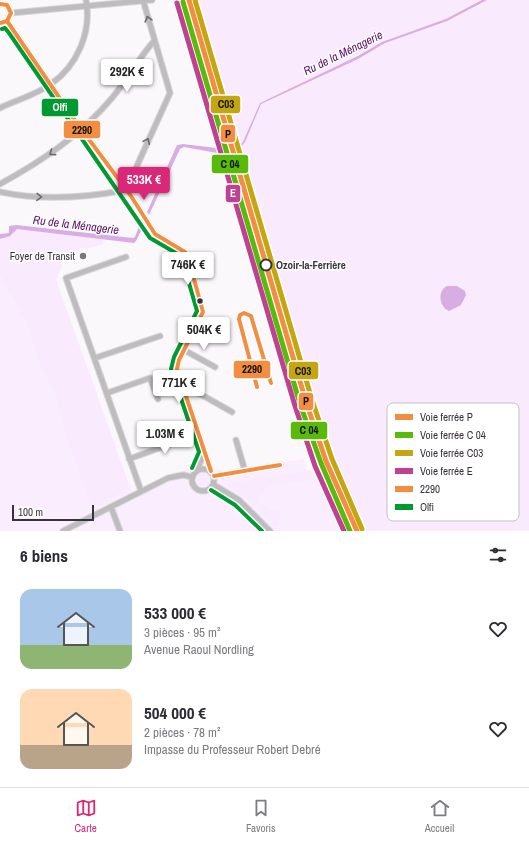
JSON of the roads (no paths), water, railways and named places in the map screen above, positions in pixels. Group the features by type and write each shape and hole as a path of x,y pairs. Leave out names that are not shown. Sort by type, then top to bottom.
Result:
{"street":[{"path":"126,190 170,93 143,0"},
{"path":"11,13 87,3 152,0"},
{"path":"0,4 8,3 11,13 8,21"},
{"path":"0,108 51,84 70,66 80,48 87,25 87,3"},
{"path":"8,21 155,234 185,252 188,257 204,312 177,366 183,388 205,452 214,485 238,500 270,531"},
{"path":"0,23 8,21"},
{"path":"0,184 48,156 82,129 112,98 154,41"},
{"path":"0,102 7,104"},
{"path":"0,192 25,196 58,198 91,196 126,190"},
{"path":"126,257 66,278 141,491"},
{"path":"95,358 160,336"},
{"path":"184,350 215,367"},
{"path":"107,393 156,376"},
{"path":"150,378 158,399"},
{"path":"183,388 202,395 232,412"},
{"path":"129,459 173,443 170,429"},
{"path":"236,440 245,471"},
{"path":"205,452 197,470 192,477 193,484 198,490 205,491 214,485"},
{"path":"197,470 204,469 212,474 245,471 280,465"},
{"path":"63,531 173,476 183,475 192,477"},
{"path":"111,507 120,531"}],"rail line":[{"name":"P","path":"189,0 306,402 326,461 357,531"},
{"name":"C03","path":"195,0 312,400 332,459 362,529"},
{"name":"E","path":"177,3 295,406 315,466 344,531"}],"place":[{"name":"Foyer de Transit","path":"83,256"},
{"name":"Ozoir-la-Ferrière","path":"266,265"}],"water label":[{"name":"Ru de la Ménagerie","path":"343,53"},
{"name":"Ru de la Ménagerie","path":"76,225"}]}
